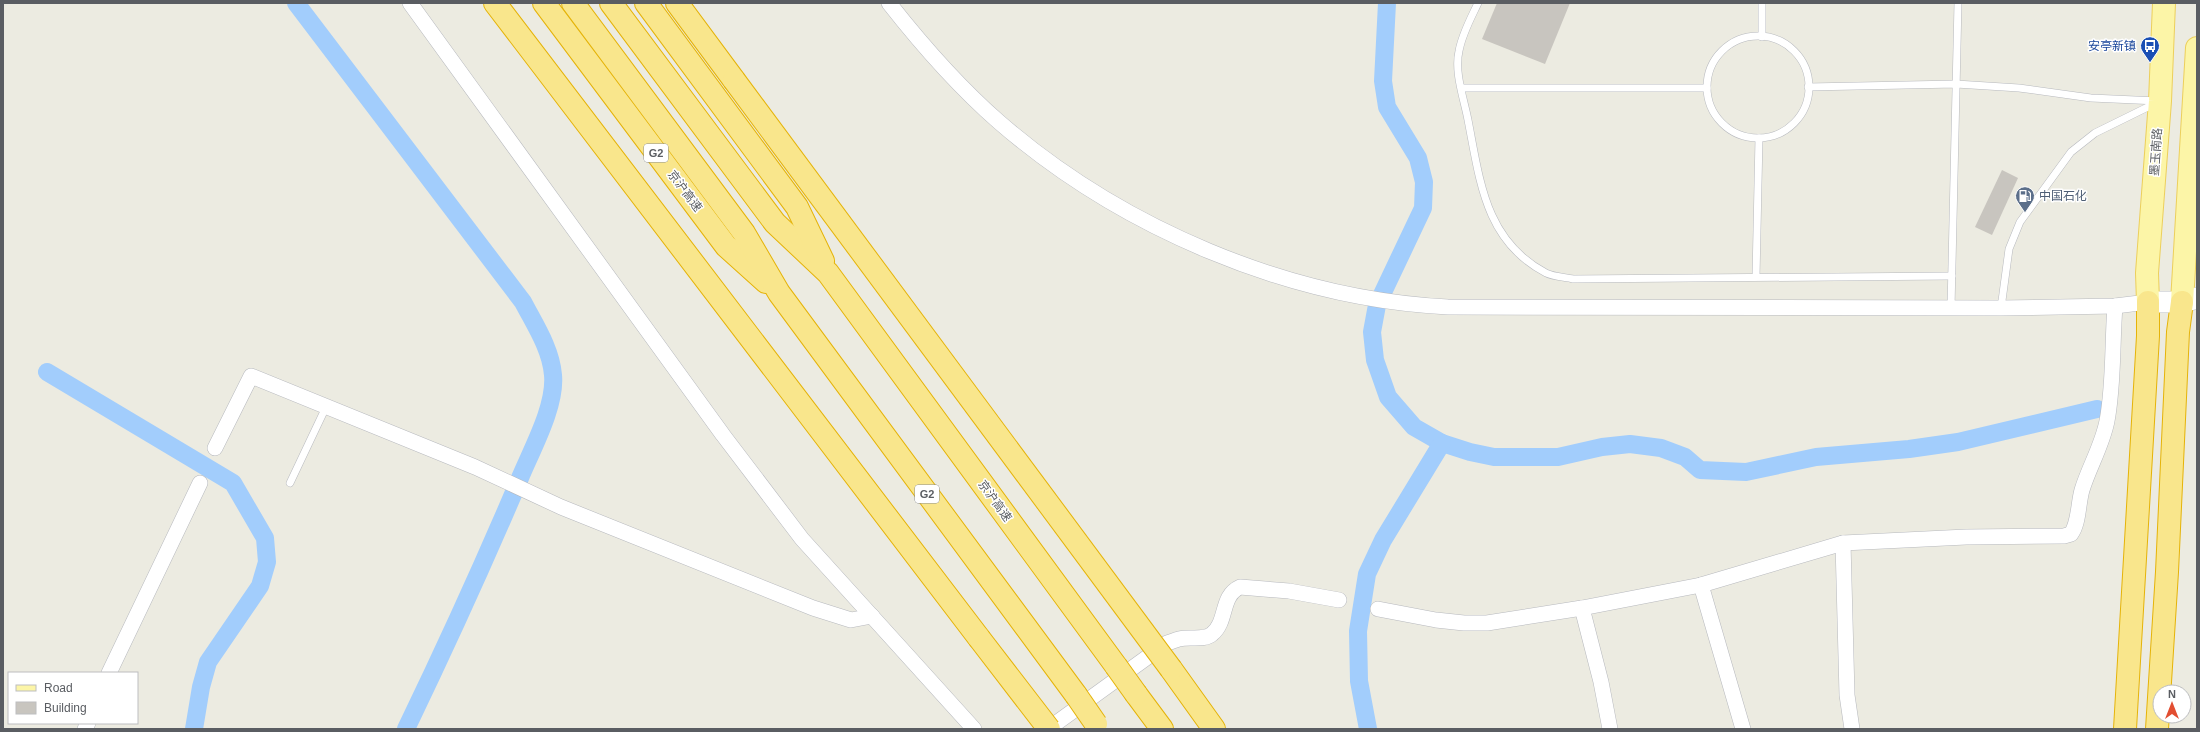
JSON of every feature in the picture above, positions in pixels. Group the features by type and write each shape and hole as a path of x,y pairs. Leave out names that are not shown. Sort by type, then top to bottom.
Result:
{"highway":[{"path":"495,3 1048,729"},
{"name":"京沪高速","path":"544,3 726,246 779,293"},
{"name":"京沪高速","path":"573,3 744,233 779,293 1098,726"},
{"name":"京沪高速","path":"611,3 775,223 828,273 1162,729"},
{"name":"京沪高速","path":"646,3 797,207 828,273"},
{"path":"677,3 1214,729"},
{"path":"2125,729 2148,302"},
{"path":"2157,729 2167,572 2178,332 2192,303"}],"main road":[{"name":"墨玉南路","path":"2148,302 2147,273 2160,101 2164,3"},
{"path":"2192,303 2197,48"}],"street":[{"path":"410,3 728,441 802,539 974,729"},
{"path":"889,3 952,76 998,121 1042,157 1099,196 1153,226 1220,256 1332,290 1394,302 1448,307 2001,308 2115,306 2148,302 2192,303"},
{"path":"1378,609 1464,623 1487,623 1582,608 1701,585 1843,543 1966,537 2064,536 2072,534 2076,527 2077,510 2083,489 2101,443 2107,421 2115,306"},
{"path":"215,448 251,376 475,467 561,507 813,608 851,620 872,616"},
{"path":"109,672 200,483"},
{"path":"1843,543 1847,695 1852,729"},
{"path":"1701,585 1743,729"},
{"path":"1048,729 1167,643 1178,639 1204,638 1212,634 1220,622 1228,597 1233,590 1240,587 1289,591 1339,600"},
{"path":"1582,608 1601,682 1610,729"}],"lane":[{"path":"1478,3 1458,52 1462,88 1482,190 1492,217 1507,242 1526,259 1547,274 1573,279 1952,276"},
{"path":"1762,3 1762,37"},
{"path":"1952,308 1958,3"},
{"path":"1762,37 1782,43 1791,49 1804,66 1808,86 1803,110 1796,120 1776,134 1759,138 1740,135 1729,130 1720,122 1713,112 1707,88 1710,68 1723,50 1741,40 1762,37"},
{"path":"1808,86 1956,84 2019,88 2091,98 2160,101"},
{"path":"1462,88 1707,88"},
{"path":"2001,308 2009,249 2020,222 2071,152 2095,133 2160,101"},
{"path":"1756,277 1759,138"},
{"path":"290,483 326,407"}],"building":[{"path":"1497,3 1570,3 1545,64 1482,39"},
{"path":"2002,170 2018,178 1992,235 1975,227"}],"waterway":[{"path":"296,3 523,302 542,337 552,365 553,387 551,400 542,427 479,573 406,729"},
{"path":"1387,3 1383,81 1387,107 1418,158 1424,182 1423,208 1377,305 1372,332 1375,360 1388,397 1414,427 1442,443 1470,452 1494,457 1558,457 1602,447 1630,444 1661,448 1685,457 1700,470 1746,472 1816,457 1909,449 1958,442 2097,409"},
{"path":"47,372 233,483 265,538 267,562 260,586 208,662 201,687 194,729"},
{"path":"1368,729 1359,681 1358,631 1367,574 1383,540 1442,443"}],"place":[{"name":"安亭新镇","path":"2150,63"},
{"name":"中国石化","path":"2025,213"}]}
